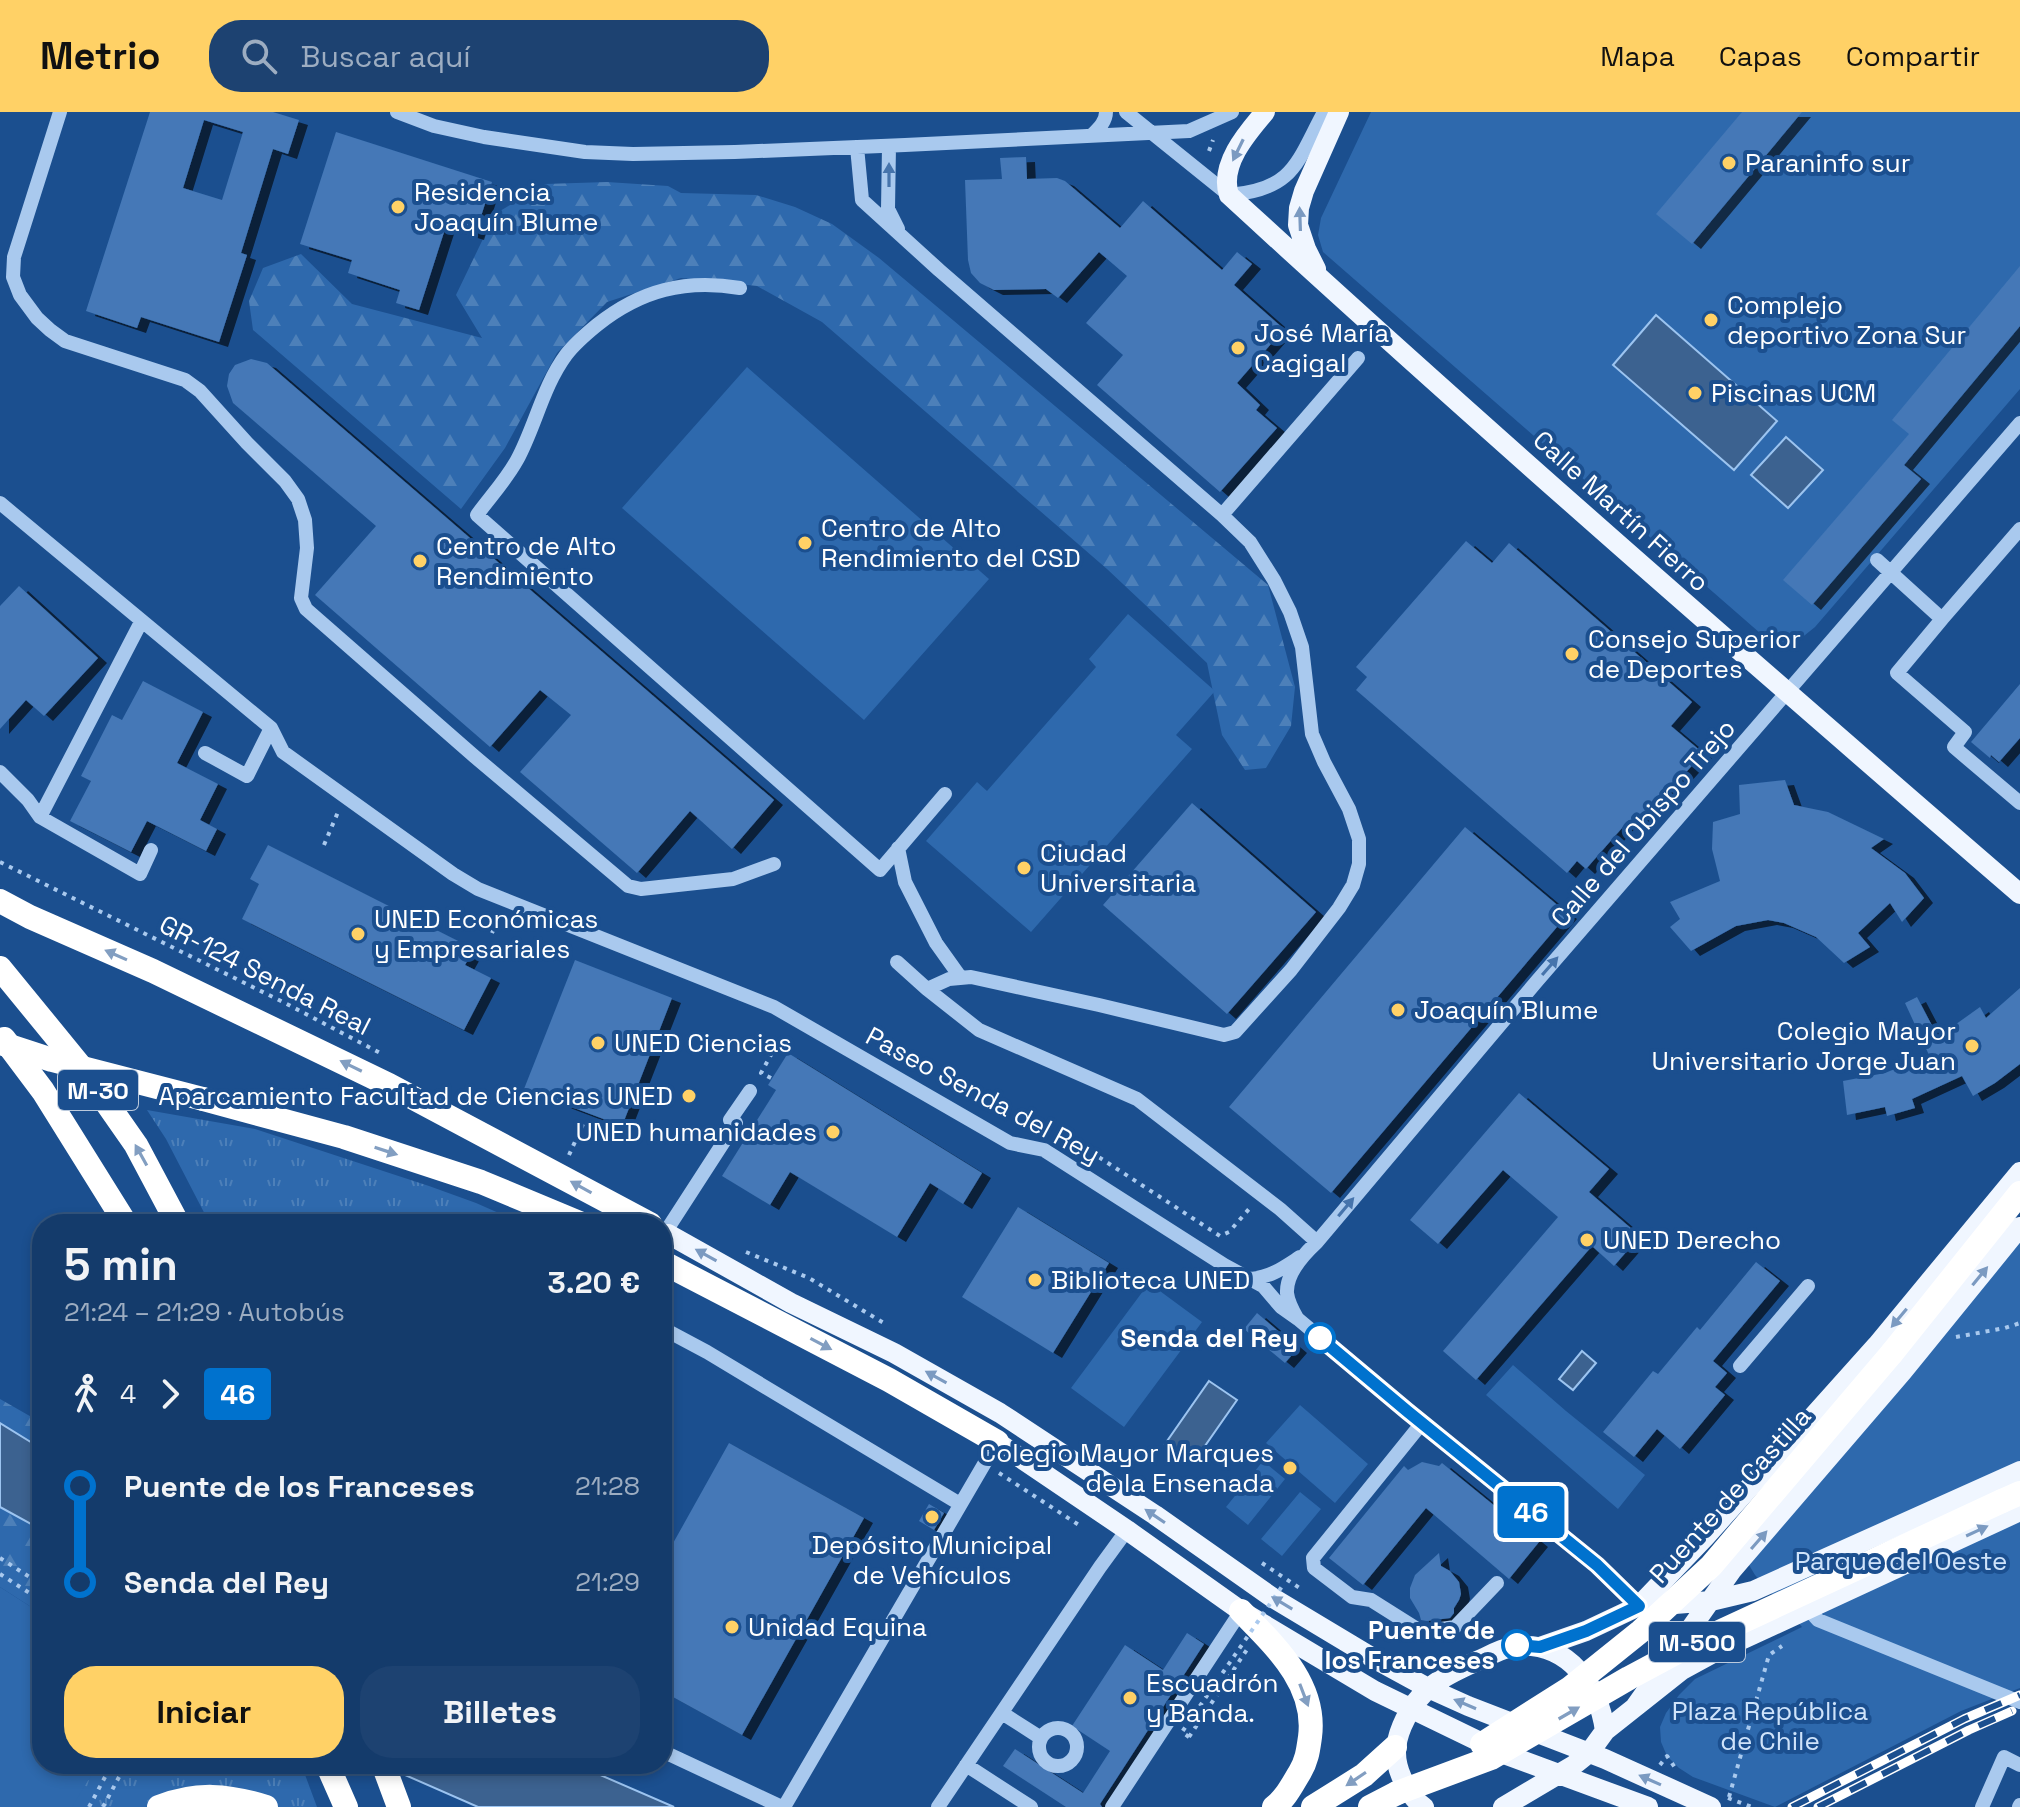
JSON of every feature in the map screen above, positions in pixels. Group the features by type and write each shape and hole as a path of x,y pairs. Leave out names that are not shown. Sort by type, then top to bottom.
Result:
{"highway":[{"path":"0,901 389,1085 632,1214"},
{"name":"M-30","path":"0,968 94,1084 136,1145 173,1214"},
{"name":"M-30","path":"0,1034 43,1091 120,1214"},
{"path":"0,1043 52,1060 344,1137 481,1182 558,1214"},
{"name":"Puente de Castilla","path":"1397,1793 1497,1736 1570,1688 1641,1631 1711,1566 1892,1353 2020,1193"},
{"path":"672,1267 889,1380 997,1442"},
{"path":"672,1276 753,1308"},
{"name":"M-500","path":"1370,1807 1397,1793 1491,1758 1685,1648 2014,1502"},
{"path":"1241,1611 1292,1668 1307,1697 1312,1724 1307,1759 1283,1801 1274,1807"},
{"path":"1313,1807 1364,1775 1395,1747"},
{"path":"331,1774 346,1807"},
{"path":"387,1774 399,1807"},
{"path":"159,1807 204,1796 238,1798 266,1807"}],"main road":[{"path":"1229,195 1226,186 1232,162 1243,139 1265,112"},
{"path":"1330,288 1312,262 1298,225 1304,191 1339,112"},
{"name":"Calle Martín Fierro","path":"1229,195 1787,693 2020,894"},
{"path":"1540,1647 1586,1631 1639,1606 1867,1356 2020,1172"},
{"path":"1635,1707 1732,1570 1903,1371 2020,1227"},
{"path":"672,1236 791,1303 894,1353 1000,1413 1155,1515 1273,1598 1428,1688 1720,1803"},
{"path":"997,1442 1241,1611 1375,1691 1507,1755 1648,1807"},
{"path":"1639,1606 1711,1601 1753,1591 2020,1471"},
{"path":"1503,1807 1589,1753 1605,1731 1682,1670 1808,1609 2014,1502"},
{"path":"1424,1807 1407,1788 1397,1766 1395,1747 1410,1708 1428,1688 1494,1654 1517,1645 1540,1647 1567,1659 1591,1685 1602,1710 1605,1731"}],"street":[{"path":"60,112 6,277 37,318 65,341 185,380 200,391 285,481 298,499 305,520 307,548 301,598 306,609 628,886 641,889 733,879 774,864"},
{"path":"397,112 434,126 484,137 585,152 633,154 889,146 1189,131 1232,112"},
{"path":"1091,136 1100,128 1106,112"},
{"path":"1126,112 1229,195 1253,193 1287,176 1324,112"},
{"path":"889,146 888,209 901,237"},
{"path":"857,147 861,199 1250,542 1290,612 1302,647 1312,734 1349,809 1359,839 1359,864 1353,885 1339,908 1291,970 1235,1032 1224,1035 971,977 949,979 927,989"},
{"path":"740,288 716,284 680,286 643,296 616,310 585,335 566,355 516,461 477,515 880,870 945,794"},
{"path":"1222,515 1358,358"},
{"name":"Calle del Obispo Trejo","path":"1250,1279 1274,1274 1317,1242 1537,981 2020,423"},
{"path":"0,503 271,728 247,776 205,753"},
{"path":"2020,529 1897,673 1965,732 1954,747 2020,803"},
{"path":"1877,560 1942,619"},
{"path":"40,817 141,622"},
{"name":"Paseo Senda del Rey","path":"271,728 283,752 478,889 774,1007 1010,1143 1044,1150 1224,1265 1263,1286 1281,1307 1597,1565 1639,1606 1658,1626 1664,1642 1654,1680"},
{"path":"0,772 40,817 140,874 151,850"},
{"path":"898,848 905,882 936,943 961,978"},
{"path":"897,962 979,1030 1137,1099 1280,1209 1317,1242"},
{"path":"672,1222 736,1123 730,1120 750,1091"},
{"name":"Calle del Obispo Trejo","path":"1298,1319 1287,1292 1289,1279 1303,1255"},
{"path":"1740,1366 1808,1286"},
{"path":"672,1333 960,1504"},
{"path":"1422,1423 1313,1558 1314,1568 1352,1597 1371,1600 1417,1629 1427,1631 1455,1627 1497,1583"},
{"path":"672,1756 783,1807 997,1442"},
{"path":"938,1807 1127,1530"},
{"path":"1808,1609 1818,1620 2020,1702"},
{"path":"1112,1807 1241,1611"},
{"path":"1002,1713 1041,1738"},
{"path":"1982,1807 2004,1757 2020,1765"},
{"path":"966,1765 1031,1807"}],"path":[{"path":"1209,151 1215,134"},
{"path":"324,845 339,810"},
{"name":"GR-124 Senda Real","path":"0,862 283,1002 390,1059"},
{"path":"771,1078 761,1073 777,1044"},
{"path":"568,1157 584,1122"},
{"path":"1067,1144 1071,1139 1220,1236 1229,1232 1249,1209"},
{"path":"1951,1338 2020,1323"},
{"path":"0,1558 32,1579"},
{"path":"0,1574 32,1595"},
{"path":"1250,1646 1189,1737 1182,1732 1283,1585"},
{"path":"1752,1807 1720,1803 1769,1655"},
{"path":"89,1807 107,1774"},
{"path":"103,1807 121,1774"}],"green space":[{"name":"Complejo deportivo Zona Sur","path":"1371,112 2020,112 2020,389 1815,627 1793,643 1768,640 1323,252 1318,235 1321,218"},
{"path":"607,182 668,186 681,193 756,195 795,207 832,224 879,258 1268,585 1295,687 1291,726 1266,768 1245,770 1222,735 1207,663 1107,569 822,322 757,286 681,278 607,302 557,353 505,448 461,509 253,330 249,301 263,268 301,254 352,304 482,338 456,295 495,214 545,184"},
{"name":"Centro de Alto Rendimiento del CSD","path":"747,367 989,579 864,720 622,508"},
{"path":"1128,614 1215,691 1176,735 1192,749 1031,932 926,841 977,782 987,791 1096,667 1089,659"},
{"path":"147,1110 255,1129 429,1186 501,1214 205,1214 166,1139"},
{"name":"Parque del Oeste","path":"2020,1237 2020,1688 1961,1711 1775,1807 1693,1777 1667,1756 1661,1742 1660,1727 1679,1695 1695,1679 1802,1627 1755,1575 1746,1560"},
{"path":"1149,1283 1202,1322 1124,1427 1071,1388"},
{"path":"1513,1365 1645,1475 1618,1509 1486,1395"},
{"path":"0,1399 32,1417 32,1608 0,1587"},
{"path":"1300,1405 1368,1464 1335,1503 1266,1443"},
{"path":"1263,1461 1285,1479 1248,1525 1226,1507"},
{"path":"1300,1492 1321,1509 1282,1556 1261,1539"},
{"path":"0,1587 32,1608 32,1774 92,1774 72,1807 0,1807"},
{"path":"89,1774 305,1774 317,1807 70,1807"}],"shaded area":[{"name":"Piscinas UCM","path":"1656,315 1777,421 1734,470 1613,365"},
{"path":"1786,437 1823,470 1788,508 1751,475"},
{"path":"1582,1351 1596,1363 1573,1390 1559,1379"},
{"path":"1209,1381 1237,1400 1193,1463 1165,1444"},
{"path":"0,1423 32,1443 32,1525 0,1507"},
{"path":"403,1774 598,1774 674,1807 478,1807"}],"building":[{"path":"150,112 273,112 299,120 288,154 273,149 241,253 247,255 219,342 141,317 137,328 86,311","holes":["204,120 243,132 222,200 183,188"]},
{"name":"Paraninfo sur","path":"1742,112 1802,112 1692,244 1656,214"},
{"name":"Residencia Joaquín Blume","path":"336,132 492,182 475,235 446,226 419,310 396,303 400,290 348,273 352,260 300,244"},
{"path":"1026,157 1027,179 1057,178 1065,181 1120,228 1143,201 1222,270 1237,252 1252,264 1234,285 1284,329 1237,383 1260,405 1256,410 1277,428 1220,492 1097,385 1123,355 1086,323 1127,276 1099,252 1058,298 1046,289 994,290 980,283 971,273 965,180 1002,179 1000,158"},
{"path":"2020,266 2020,326 1904,465 1921,479 1812,605 1783,580 1909,434 1892,420"},
{"name":"Centro de Alto Rendimiento","path":"251,359 267,363 774,800 732,849 690,811 637,873 520,772 571,715 540,690 490,747 315,595 376,526 233,403 227,386 229,374 235,365"},
{"path":"1466,541 1492,563 1509,543 1692,702 1671,726 1703,753 1638,827 1629,820 1586,869 1577,861 1567,873 1356,690 1367,677 1356,667"},
{"path":"19,586 98,658 44,716 26,700 0,729 0,606"},
{"path":"143,681 203,712 177,763 218,784 200,820 217,829 206,851 147,821 131,852 70,821 91,781 81,776 112,715 122,720"},
{"path":"2020,684 2020,738 1999,762 1971,742"},
{"path":"1785,780 1794,805 1828,812 1884,839 1871,848 1905,873 1924,898 1902,922 1890,903 1858,933 1870,947 1844,963 1816,937 1784,923 1768,920 1736,926 1691,951 1670,927 1680,919 1670,902 1720,881 1712,849 1713,822 1740,814 1739,785"},
{"path":"1192,803 1316,912 1227,1014 1103,905"},
{"name":"Joaquín Blume","path":"1465,827 1568,914 1331,1193 1229,1107"},
{"name":"UNED Económicas y Empresariales","path":"268,845 474,949 465,965 491,978 464,1030 242,919 259,884 250,879"},
{"name":"UNED Ciencias","path":"575,960 672,998 622,1126 524,1089"},
{"name":"Colegio Mayor Universitario Jorge Juan","path":"2020,988 2020,1064 1995,1083 1973,1096 1962,1076 1912,1099 1915,1108 1887,1116 1885,1107 1847,1115 1843,1081 1885,1073 1929,1055 1905,1003 1917,997 1938,1037 1980,1007 1986,1018"},
{"name":"UNED humanidades","path":"788,1053 982,1173 963,1204 930,1183 897,1237 790,1172 770,1205 722,1176 776,1090 768,1085"},
{"name":"UNED Derecho","path":"1519,1093 1609,1169 1589,1192 1640,1236 1614,1266 1592,1246 1476,1380 1443,1351 1558,1217 1503,1170 1438,1244 1410,1220"},
{"name":"Biblioteca UNED","path":"1018,1207 1109,1263 1053,1353 962,1297"},
{"path":"1756,1262 1780,1281 1713,1361 1727,1373 1715,1387 1725,1395 1680,1449 1657,1429 1634,1457 1603,1432 1653,1371 1658,1374 1697,1327 1700,1330"},
{"path":"1257,1313 1298,1348 1285,1363 1244,1329"},
{"name":"Unidad Equina","path":"729,1443 864,1518 742,1735 672,1696 672,1545"},
{"path":"1422,1462 1439,1466 1442,1463 1539,1542 1509,1579 1426,1508 1363,1585 1329,1558 1404,1466 1408,1470"},
{"name":"Depósito Municipal de Vehículos","path":"929,1504 944,1513 934,1530 919,1521"},
{"path":"1439,1553 1441,1566 1459,1582 1461,1594 1450,1618 1421,1620 1410,1598 1410,1588 1415,1575"},
{"name":"Escuadrón y Banda.","path":"1187,1633 1204,1644 1100,1804 1102,1807 1066,1807 1003,1766 1015,1749 1083,1793 1110,1751 1072,1726 1125,1645 1163,1670"}],"railway":[{"path":"1792,1807 1964,1719 2020,1695"},
{"path":"1818,1807 2012,1711"}],"bus line":[{"name":"46","path":"1320,1338 1597,1565 1639,1606 1586,1631 1540,1647 1517,1645"}],"place":[{"name":"Paraninfo sur","path":"1729,163"},
{"name":"Residencia Joaquín Blume","path":"398,207"},
{"name":"Complejo deportivo Zona Sur","path":"1711,320"},
{"name":"José María Cagigal","path":"1238,348"},
{"name":"Piscinas UCM","path":"1695,393"},
{"name":"Centro de Alto Rendimiento del CSD","path":"805,543"},
{"name":"Centro de Alto Rendimiento","path":"420,561"},
{"name":"Consejo Superior de Deportes","path":"1572,654"},
{"name":"Ciudad Universitaria","path":"1024,868"},
{"name":"UNED Económicas y Empresariales","path":"358,934"},
{"name":"Joaquín Blume","path":"1398,1010"},
{"name":"UNED Ciencias","path":"598,1043"},
{"name":"Colegio Mayor Universitario Jorge Juan","path":"1972,1046"},
{"name":"Aparcamiento Facultad de Ciencias UNED","path":"689,1096"},
{"name":"UNED humanidades","path":"833,1132"},
{"name":"UNED Derecho","path":"1587,1240"},
{"name":"Biblioteca UNED","path":"1035,1280"},
{"name":"Senda del Rey","path":"1320,1338"},
{"name":"Colegio Mayor Marques de la Ensenada","path":"1290,1468"},
{"name":"Depósito Municipal de Vehículos","path":"932,1517"},
{"name":"Unidad Equina","path":"732,1627"},
{"name":"Puente de los Franceses","path":"1517,1645"},
{"name":"Escuadrón y Banda.","path":"1130,1698"}],"park label":[{"name":"Plaza República de Chile","path":"1770,1726"}]}
